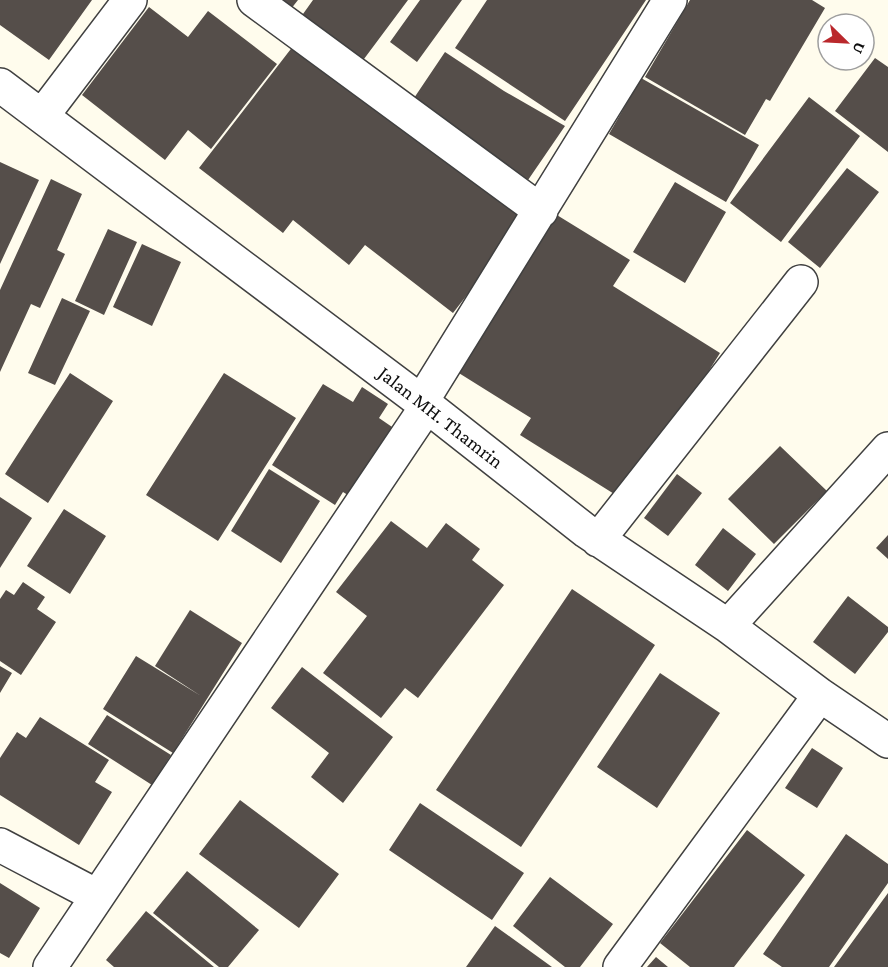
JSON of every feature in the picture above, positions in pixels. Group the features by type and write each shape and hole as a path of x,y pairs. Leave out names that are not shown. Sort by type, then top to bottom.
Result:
{"street":[{"path":"42,116 130,0"},
{"path":"254,0 541,211"},
{"path":"50,967 424,404 670,0"},
{"name":"Jalan MH. Thamrin","path":"0,85 424,404 598,540 728,626 820,695 888,741"},
{"path":"598,540 801,282"},
{"path":"728,626 888,449"},
{"path":"620,967 820,695"},
{"path":"0,845 97,896"}],"building":[{"path":"0,0 92,0 49,60 0,25"},
{"path":"259,0 298,0 283,19"},
{"path":"313,0 408,0 358,67 298,21"},
{"path":"420,0 462,0 417,62 390,42"},
{"path":"487,0 646,0 565,121 455,48"},
{"path":"690,0 812,0 825,8 823,12 816,12 816,23 770,101 766,99 745,135 645,77"},
{"path":"149,7 188,37 208,11 277,64 211,149 188,130 165,160 82,95"},
{"path":"297,41 526,219 453,313 365,245 349,265 293,220 283,233 199,168"},
{"path":"445,52 504,91 565,126 526,183 410,104"},
{"path":"876,59 888,67 888,152 835,111 864,72 876,72"},
{"path":"641,78 759,145 726,202 609,134"},
{"path":"809,97 860,136 781,242 730,203"},
{"path":"0,162 39,180 0,264"},
{"path":"847,168 879,192 820,268 788,242"},
{"path":"51,179 82,194 57,250 65,254 40,308 31,304 0,372 0,290"},
{"path":"675,182 726,212 685,283 633,252"},
{"path":"552,212 630,260 613,286 720,353 627,502 520,435 531,418 454,370"},
{"path":"108,229 137,242 104,315 75,301"},
{"path":"142,244 181,262 152,326 113,307"},
{"path":"62,298 90,311 55,385 28,373"},
{"path":"70,373 113,401 48,503 5,474"},
{"path":"224,373 296,418 218,541 146,495"},
{"path":"323,384 353,402 362,387 388,404 379,418 395,429 351,497 343,492 335,505 272,465"},
{"path":"780,446 827,491 774,544 728,499"},
{"path":"269,469 320,501 281,563 231,531"},
{"path":"677,474 702,493 668,536 644,518"},
{"path":"0,497 32,518 0,568"},
{"path":"64,509 106,536 70,594 27,566"},
{"path":"391,521 427,548 446,523 480,549 472,560 504,585 418,698 405,688 381,718 323,673 367,616 336,592"},
{"path":"723,528 756,554 728,591 695,565"},
{"path":"888,535 888,559 876,548"},
{"path":"23,582 45,597 37,609 56,622 21,675 0,661 0,599 6,590 14,595"},
{"path":"572,589 655,645 521,847 436,790"},
{"path":"848,596 888,627 888,632 855,674 813,642"},
{"path":"190,610 242,643 173,753 103,709 136,656 201,696 155,666"},
{"path":"0,666 12,673 0,693"},
{"path":"302,667 393,737 343,803 311,777 329,753 271,708"},
{"path":"660,673 720,713 657,808 597,767"},
{"path":"107,715 171,755 152,785 88,744"},
{"path":"40,717 109,760 95,782 112,792 79,845 0,795 0,758 17,732 26,738"},
{"path":"812,748 843,768 817,808 785,788"},
{"path":"240,800 339,874 299,928 199,854"},
{"path":"420,803 524,873 492,920 389,850"},
{"path":"747,830 805,875 734,967 690,967 660,943"},
{"path":"846,834 888,864 888,883 829,967 782,967 763,954"},
{"path":"187,871 259,930 228,967 219,967 153,913"},
{"path":"550,877 613,924 580,967 565,967 513,926"},
{"path":"0,883 40,908 9,958 0,953"},
{"path":"888,893 888,967 834,967"},
{"path":"146,911 214,967 114,967 106,960"},
{"path":"495,926 552,967 466,967"},
{"path":"656,957 668,967 647,967"}]}
